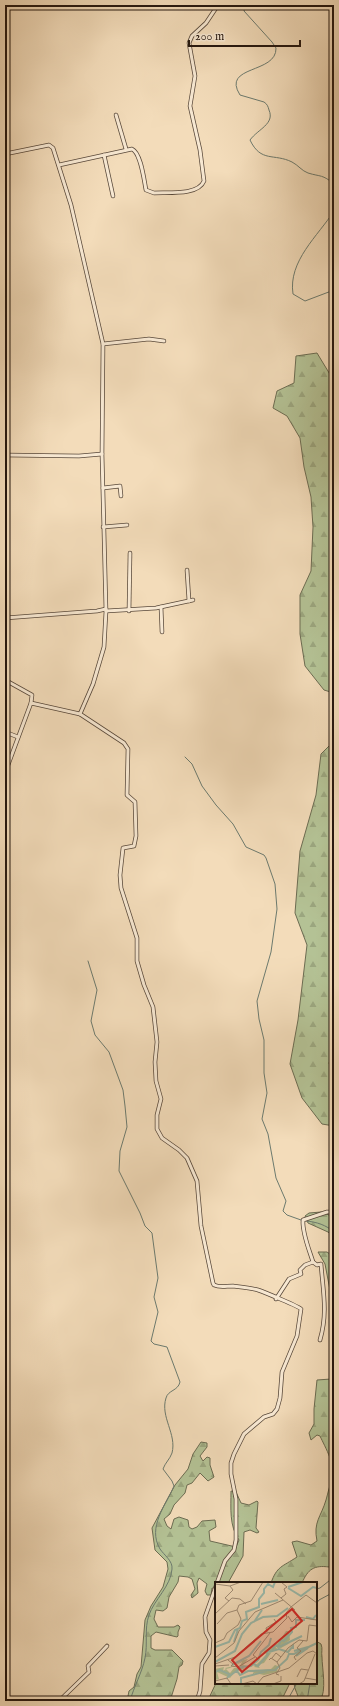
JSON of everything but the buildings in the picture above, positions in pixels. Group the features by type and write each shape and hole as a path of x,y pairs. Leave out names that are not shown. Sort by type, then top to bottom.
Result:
{"street":[{"path":"59,165 132,148 136,151 140,162 146,190 148,192 193,191 202,185 204,181 200,150 190,106 195,76 189,43 192,36 206,23 218,5"},
{"path":"116,115 126,149"},
{"path":"5,154 49,145 54,148 71,204 103,344 102,454 106,610 104,647 100,665 80,714"},
{"path":"104,155 113,196"},
{"path":"103,344 149,338 164,341"},
{"path":"5,455 79,456 102,454"},
{"path":"103,488 120,486 121,496"},
{"path":"103,527 127,524"},
{"path":"129,611 130,553"},
{"path":"187,570 189,601"},
{"path":"5,618 106,610 129,611 161,607 193,600"},
{"path":"161,607 162,632"},
{"path":"5,680 32,694 31,703 5,773"},
{"path":"31,703 80,714 124,743 128,749 127,795 135,802 136,836 134,846 123,848 120,876 121,888 137,938 137,961 140,974 153,1007 157,1042 155,1062 156,1081 161,1099 157,1115 158,1132 162,1138 187,1158 197,1181 201,1226 214,1285 218,1287 233,1286 258,1290 276,1299 301,1308 297,1336 284,1366 277,1409 274,1414 264,1417 244,1434 231,1463 231,1474 236,1499 235,1545 234,1550 225,1561 217,1582"},
{"path":"5,732 18,737"},
{"path":"313,1262 308,1241 304,1237 303,1220 328,1212 334,1212"},
{"path":"276,1299 289,1279 301,1274 300,1270 305,1264 313,1262 317,1265 321,1264 324,1285 325,1314 320,1340"},
{"path":"197,1701 200,1691 202,1664 209,1653 210,1640 206,1632 205,1617 215,1589"},
{"path":"59,1701 89,1672 89,1665 107,1646"}],"green space":[{"path":"317,353 334,381 334,693 324,690 305,666 300,634 300,595 311,571 313,527 311,497 304,467 300,438 287,416 273,408 277,391 294,383 296,356"},
{"path":"334,741 334,1051 329,1063 334,1079 334,1126 322,1124 302,1098 290,1064 298,1020 307,945 295,913 300,851 316,795 321,754"},
{"path":"321,1212 334,1217 334,1237 328,1232 308,1223 305,1216 309,1213"},
{"path":"318,1252 327,1252 334,1257 334,1291 330,1290 325,1264"},
{"path":"334,1372 334,1541 332,1553 334,1561 329,1567 315,1567 309,1571 303,1582 271,1582 278,1570 297,1557 292,1542 297,1541 311,1545 317,1541 317,1524 332,1480 333,1469 330,1457 320,1436 317,1435 311,1440 309,1433 314,1424 317,1380 331,1379"},
{"path":"201,1442 207,1443 207,1447 200,1456 203,1461 207,1457 210,1458 210,1465 214,1477 208,1481 200,1473 192,1483 187,1485 185,1493 174,1505 170,1514 164,1519 167,1526 171,1529 174,1519 179,1517 188,1520 189,1527 192,1529 197,1527 202,1521 215,1520 216,1527 209,1531 210,1541 236,1547 239,1540 232,1523 231,1491 236,1492 241,1503 249,1505 257,1501 258,1502 256,1528 259,1532 257,1533 250,1530 244,1532 243,1556 229,1582 215,1582 215,1589 212,1588 211,1595 207,1595 205,1591 207,1584 199,1578 197,1583 198,1593 192,1598 191,1595 195,1589 192,1579 179,1576 178,1582 169,1597 167,1608 163,1611 156,1610 154,1619 158,1627 174,1627 178,1625 180,1627 178,1636 156,1632 151,1636 151,1648 155,1650 172,1650 183,1661 182,1665 179,1667 170,1701 127,1701 129,1691 134,1687 137,1674 141,1667 145,1620 151,1606 163,1587 168,1569 167,1562 155,1550 152,1528 175,1485 188,1469 193,1454"},
{"path":"317,1642 321,1644 322,1647 324,1686 322,1697 320,1701 299,1701 294,1684 317,1684"},
{"path":"216,1684 290,1684 281,1701 232,1701 224,1696 216,1700 209,1698"}],"waterway":[{"path":"245,5 244,11 276,48 274,56 268,62 243,74 238,79 236,85 240,95 264,102 268,106 270,115 268,123 250,140 254,147 263,155 285,159 306,172 324,177 334,184"},
{"path":"334,211 300,260 295,271 293,294 305,301 334,290"},
{"path":"185,757 192,764 202,786 233,824 246,847 264,855 275,884 277,909 271,952 257,1001 259,1019 264,1040 264,1073 267,1093 262,1119 268,1134 276,1178 286,1201 283,1211 287,1215 301,1220"},
{"path":"88,961 97,990 91,1021 95,1035 109,1052 123,1090 127,1127 120,1151 119,1171 145,1226 152,1233 158,1278 154,1297 158,1312 151,1341 154,1344 167,1347 180,1382 179,1385 169,1393 166,1398 165,1412 171,1432 173,1446 172,1453 163,1469 174,1486 159,1516 156,1533 160,1549 170,1561 172,1569 169,1581 151,1609 149,1615 145,1658 130,1701"},
{"path":"306,1221 321,1224 334,1232"},
{"path":"317,1589 334,1577"},
{"path":"317,1603 334,1592"},
{"path":"287,1701 296,1684"},
{"path":"307,1701 310,1684"}]}
